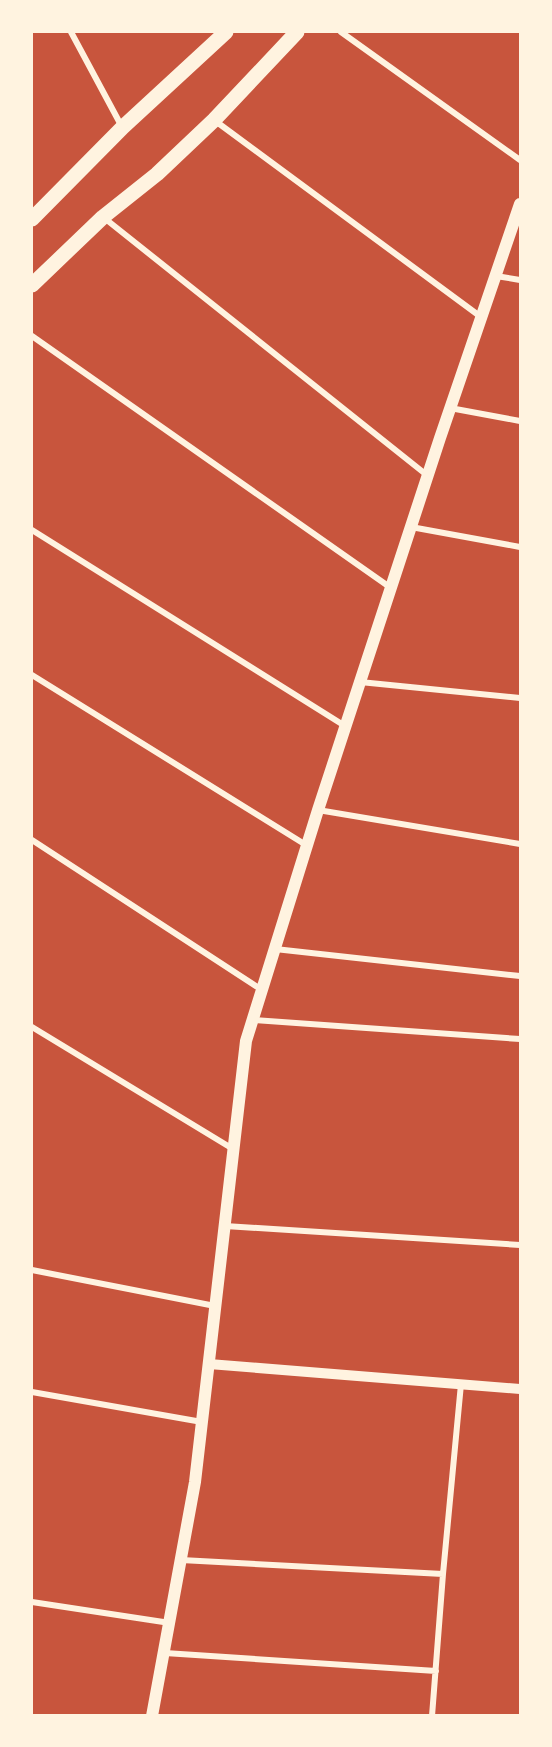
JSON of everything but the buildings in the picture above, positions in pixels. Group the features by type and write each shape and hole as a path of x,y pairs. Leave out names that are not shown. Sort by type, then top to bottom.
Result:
{"main road":[{"path":"32,219 123,127 225,32"},
{"path":"32,285 103,217 157,174 214,120 297,32"},
{"path":"152,1716 195,1482 246,1041 359,682 520,204"}],"street":[{"path":"71,32 123,127"},
{"path":"342,32 520,160"},
{"path":"214,120 482,317"},
{"path":"103,217 428,476"},
{"path":"496,276 520,280"},
{"path":"32,336 391,588"},
{"path":"450,408 520,421"},
{"path":"411,527 520,548"},
{"path":"32,530 345,726"},
{"path":"32,675 307,845"},
{"path":"359,682 520,698"},
{"path":"318,810 520,844"},
{"path":"32,840 262,990"},
{"path":"274,949 520,976"},
{"path":"253,1020 520,1039"},
{"path":"32,1027 233,1149"},
{"path":"225,1226 520,1245"},
{"path":"32,1270 215,1306"},
{"path":"209,1364 520,1389"},
{"path":"432,1716 461,1384"},
{"path":"32,1392 202,1422"},
{"path":"181,1560 443,1574"},
{"path":"32,1602 170,1623"},
{"path":"165,1653 435,1671"}]}
